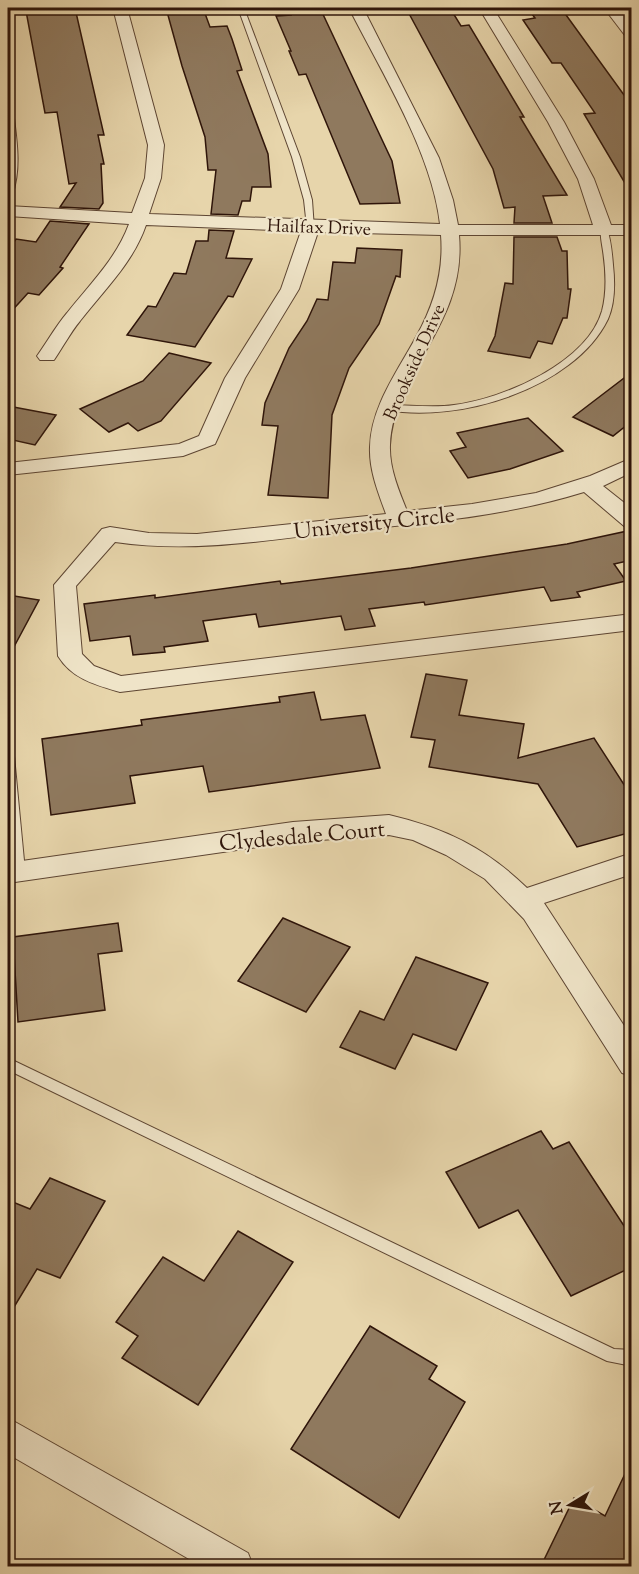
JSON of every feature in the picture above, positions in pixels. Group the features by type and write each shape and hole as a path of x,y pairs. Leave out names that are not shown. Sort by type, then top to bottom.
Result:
{"street":[{"path":"47,356 72,318 109,276 133,237 153,178 156,145 120,8"},
{"name":"Brookside Drive","path":"356,8 432,157 443,189 451,231 450,270 442,301 429,335 410,365 390,408 380,444 382,473 399,518"},
{"path":"486,8 556,122 581,170 603,231"},
{"path":"611,8 632,35"},
{"name":"Hailfax Drive","path":"8,211 140,220 451,231 632,230"},
{"path":"8,469 183,450 208,440 235,378 290,289 311,226"},
{"name":"University Circle","path":"632,464 588,484 528,501 472,511 197,541 149,540 110,534 65,585 70,656 86,672 120,684 632,622"},
{"path":"588,484 632,521"},
{"name":"Clydesdale Court","path":"13,872 293,832 389,825 419,832 455,848 494,872 534,911 632,1064"},
{"path":"522,900 632,863"},
{"path":"8,1435 235,1566"}],"lane":[{"path":"241,8 296,157 308,200 311,226"},
{"path":"8,101 15,160 14,182 8,196"},
{"path":"390,408 455,408 486,402 516,391 557,369 584,347 603,318 609,284 603,231"},
{"path":"8,756 13,872"},
{"path":"8,1064 613,1356 632,1358"}],"building":[{"path":"28,8 75,8 104,135 98,135 104,164 101,164 103,203 99,209 60,207 76,183 69,184 57,112 45,113 26,11 29,11"},
{"path":"166,8 203,8 210,27 227,26 232,39 242,70 237,71 268,154 271,187 252,187 250,201 242,201 238,215 211,214 216,170 208,170 205,137"},
{"path":"288,8 320,8 392,161 400,203 360,204 306,74 299,75 276,16 291,15"},
{"path":"406,8 450,8 461,26 469,25 567,195 543,196 552,223 514,223 515,207 504,208 493,169"},
{"path":"561,8 632,106 632,195 584,114 595,113 561,63 552,63 523,20 535,18 529,10"},
{"path":"50,221 89,224 60,267 63,268 39,295 28,293 8,315 8,251 16,239 36,242"},
{"path":"209,230 234,231 226,258 252,259 233,297 228,296 195,347 127,335 148,306 156,307 174,273 186,274 196,241 208,241"},
{"path":"514,237 557,237 562,251 567,251 568,289 571,289 567,318 563,318 552,344 538,341 530,358 488,351 495,336 505,283 513,284"},
{"path":"357,248 402,250 400,277 396,276 379,324 349,368 332,415 328,498 268,495 278,426 262,425 265,403 289,348 307,321 317,299 328,300 333,262 355,263"},
{"path":"169,353 211,363 161,421 138,431 128,423 109,432 80,409 143,381"},
{"path":"632,372 632,421 613,436 573,417"},
{"path":"8,406 56,415 35,445 8,439"},
{"path":"528,418 563,451 510,469 468,478 450,451 466,447 457,433"},
{"path":"632,530 632,560 614,564 626,581 577,592 580,597 551,601 544,587 425,605 424,602 369,609 375,626 345,630 341,616 259,627 256,614 203,621 208,641 164,647 165,652 133,655 130,636 90,641 84,604 155,595 155,598 280,581 281,584 411,568 567,544"},
{"path":"8,595 39,600 8,658"},
{"path":"426,674 467,680 459,715 524,724 518,758 594,738 632,797 632,832 577,847 538,784 429,767 435,740 411,737"},
{"path":"314,692 321,720 365,715 380,768 209,792 203,766 130,776 135,803 51,815 42,739 142,725 141,720 280,702 279,697"},
{"path":"283,918 350,947 306,1012 238,981"},
{"path":"118,923 122,951 98,954 105,1010 18,1022 13,937"},
{"path":"416,957 488,983 456,1050 413,1034 395,1069 340,1047 360,1011 384,1020"},
{"path":"541,1131 553,1149 569,1142 632,1238 632,1267 571,1296 518,1210 479,1228 446,1172"},
{"path":"50,1178 105,1201 60,1278 37,1269 8,1317 8,1200 30,1209"},
{"path":"238,1231 293,1262 198,1405 122,1358 138,1336 116,1322 163,1257 204,1281"},
{"path":"370,1326 437,1366 429,1379 465,1402 399,1518 291,1449"},
{"path":"632,1459 632,1566 541,1566 574,1498 605,1516"}]}
